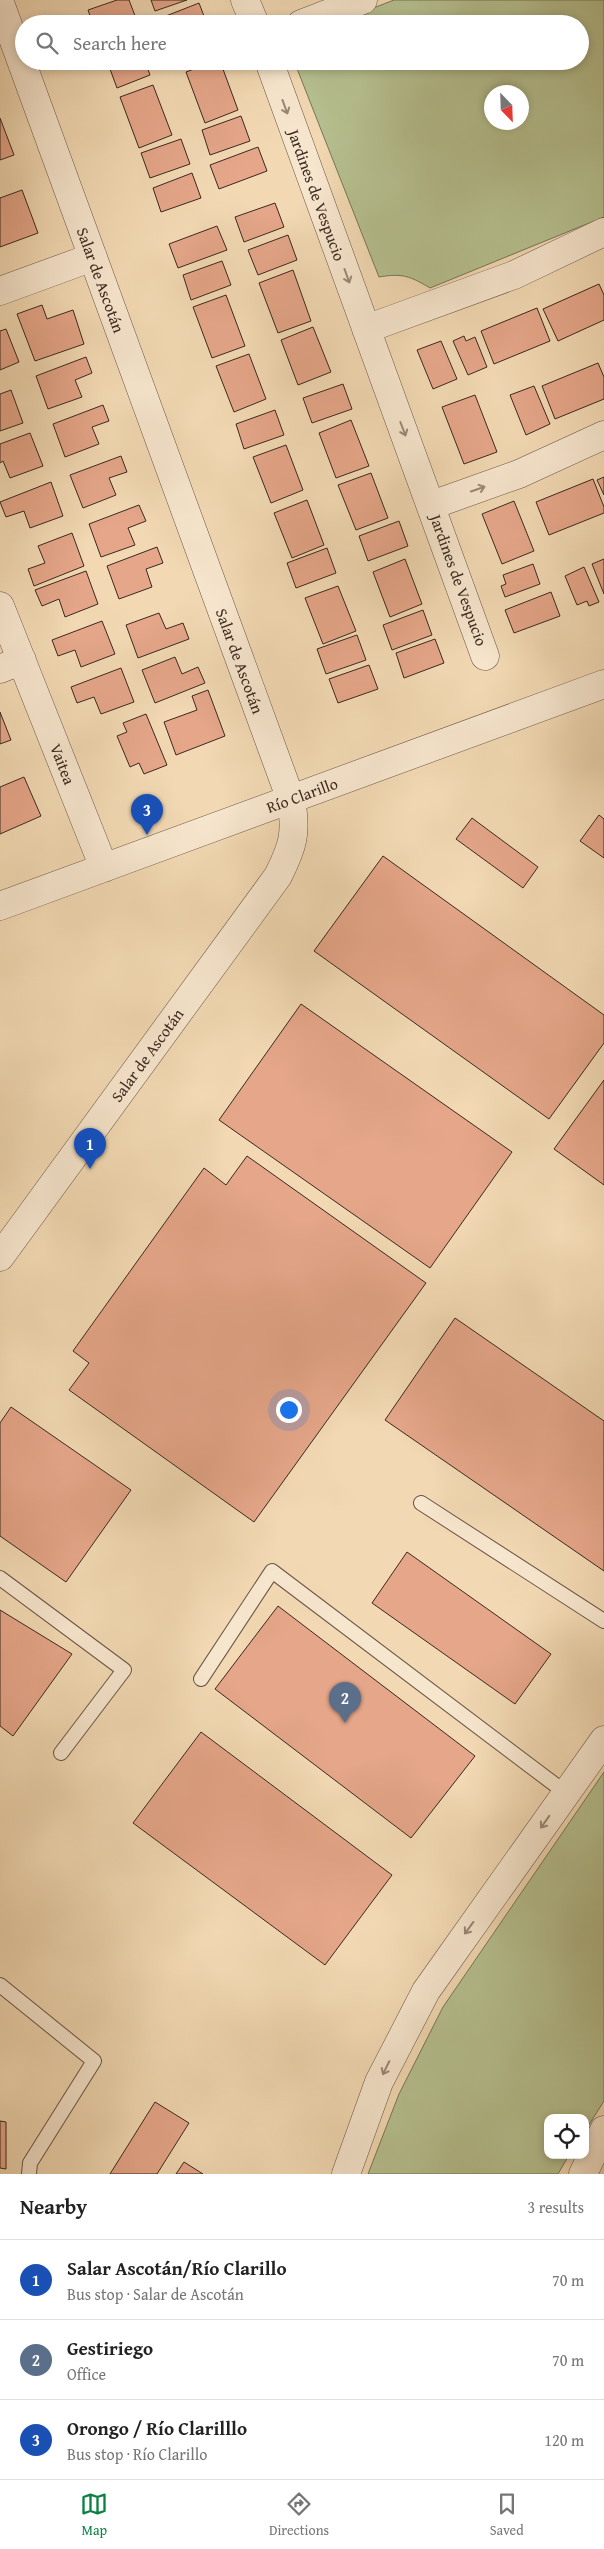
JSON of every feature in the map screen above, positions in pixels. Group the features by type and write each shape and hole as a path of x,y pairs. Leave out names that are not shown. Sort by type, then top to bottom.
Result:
{"street":[{"path":"245,0 251,15"},
{"path":"324,15 363,0"},
{"name":"Salar de Ascotán","path":"0,3 15,44"},
{"name":"Salar de Ascotán","path":"0,1257 278,876 292,846 296,825 291,800 25,70"},
{"name":"Jardines de Vespucio","path":"272,70 432,505 485,656"},
{"path":"366,329 514,275 604,232"},
{"path":"0,292 93,257"},
{"name":"Jardines de Vespucio","path":"432,505 519,474 604,435"},
{"name":"Vaitea","path":"0,606 11,665 104,868"},
{"name":"Río Clarillo","path":"0,906 604,684"},
{"path":"346,2174 379,2082 426,1991 604,1740"},
{"path":"583,2174 604,2130"}],"lane":[{"path":"421,1503 604,1621"},
{"path":"201,1679 272,1571 566,1793"},
{"path":"0,1578 124,1670 61,1753"},
{"path":"0,1984 94,2061 30,2163 29,2174"}],"green space":[{"path":"394,0 604,0 604,217 430,288 406,276 379,277 298,70 589,70 589,15 355,15"},
{"path":"604,1772 604,2101 589,2125 589,2114 544,2114 544,2159 567,2159 558,2174 368,2174 399,2094 443,2007"}],"building":[{"path":"117,0 129,0 135,15 90,15 88,10"},
{"path":"151,0 187,0 155,11"},
{"path":"199,3 204,15 169,15"},
{"path":"110,70 148,70 150,75 117,88"},
{"path":"191,70 223,70 238,110 205,123 186,72"},
{"path":"153,85 172,135 139,148 120,97"},
{"path":"241,116 250,141 210,155 202,130"},
{"path":"0,118 14,155 0,160"},
{"path":"181,139 190,164 150,178 141,153"},
{"path":"258,147 267,171 219,189 210,165"},
{"path":"192,173 201,198 161,212 153,188"},
{"path":"22,190 38,233 0,247 0,198"},
{"path":"275,203 284,227 244,242 235,217"},
{"path":"217,226 227,250 178,268 169,244"},
{"path":"288,235 297,260 258,275 248,250"},
{"path":"222,261 231,285 191,300 183,275"},
{"path":"293,270 311,321 278,333 259,283"},
{"path":"599,284 604,295 604,320 558,341 543,309"},
{"path":"226,295 245,346 212,358 193,307"},
{"path":"42,305 47,319 73,310 84,344 35,361 17,314"},
{"path":"537,308 550,341 494,364 481,331"},
{"path":"313,327 331,372 298,385 281,340"},
{"path":"6,329 19,362 0,370 0,331"},
{"path":"464,336 466,341 475,337 487,367 468,375 453,341"},
{"path":"441,341 457,379 433,389 417,350"},
{"path":"249,354 266,399 234,412 216,366"},
{"path":"86,357 92,373 75,380 82,397 48,409 36,376"},
{"path":"598,363 604,377 604,399 555,419 542,386"},
{"path":"343,384 352,409 312,423 303,398"},
{"path":"534,386 550,424 526,435 510,395"},
{"path":"11,390 23,423 0,431 0,394"},
{"path":"475,395 497,452 464,464 442,407"},
{"path":"103,405 109,421 92,427 99,444 65,457 53,424"},
{"path":"275,410 284,435 244,449 236,424"},
{"path":"351,420 369,466 336,478 319,433"},
{"path":"30,433 43,466 10,478 3,461 0,463 0,444"},
{"path":"286,445 303,490 271,503 253,457"},
{"path":"121,456 127,472 109,478 116,495 83,508 70,475"},
{"path":"371,473 388,518 356,530 338,485"},
{"path":"604,477 604,495 597,480"},
{"path":"593,479 604,507 604,513 549,535 536,502"},
{"path":"51,482 63,516 30,528 24,511 6,517 0,502"},
{"path":"307,500 324,545 292,558 274,513"},
{"path":"514,501 534,551 502,564 482,514"},
{"path":"139,505 146,521 128,528 135,545 101,557 89,524"},
{"path":"399,521 408,546 368,561 359,536"},
{"path":"72,533 84,566 34,586 28,569 45,563 38,546"},
{"path":"157,547 163,563 146,569 152,587 119,599 107,566"},
{"path":"327,548 336,573 296,588 287,563"},
{"path":"405,559 422,604 390,617 373,572"},
{"path":"604,559 604,594 592,564"},
{"path":"533,564 540,584 505,597 501,586 506,584 503,575"},
{"path":"584,567 599,602 589,606 587,601 577,605 565,576"},
{"path":"86,571 98,604 65,617 59,599 42,606 35,590"},
{"path":"338,586 356,631 323,644 305,598"},
{"path":"551,592 560,616 514,633 505,610"},
{"path":"423,610 432,635 392,650 383,625"},
{"path":"159,613 166,629 183,623 189,639 138,658 126,625"},
{"path":"102,621 115,654 81,667 75,650 58,656 52,640"},
{"path":"357,635 366,660 326,674 317,649"},
{"path":"435,639 444,663 404,678 396,653"},
{"path":"175,657 182,674 198,667 205,683 155,703 142,670"},
{"path":"369,665 378,689 338,703 329,679"},
{"path":"121,668 134,702 101,714 94,697 77,703 71,687"},
{"path":"208,690 225,736 176,755 164,722 197,710 192,696"},
{"path":"0,712 11,740 0,744"},
{"path":"146,714 167,765 144,774 139,763 130,767 117,736 127,732 123,723"},
{"path":"24,777 41,816 0,834 0,787"},
{"path":"599,815 604,819 604,858 580,841"},
{"path":"472,818 538,867 523,888 456,839"},
{"path":"383,856 604,1015 604,1043 549,1119 314,951"},
{"path":"301,1004 512,1152 430,1268 219,1120"},
{"path":"604,1080 604,1185 554,1149"},
{"path":"247,1156 426,1283 254,1522 69,1390 89,1363 73,1351 204,1168 226,1185"},
{"path":"455,1318 604,1421 604,1571 385,1420"},
{"path":"11,1407 131,1490 66,1582 0,1536 0,1423"},
{"path":"407,1552 551,1654 515,1704 372,1603"},
{"path":"278,1606 475,1756 411,1838 215,1689"},
{"path":"0,1610 72,1654 13,1736 0,1726"},
{"path":"201,1732 392,1875 325,1965 133,1823"},
{"path":"155,2102 189,2123 157,2174 110,2174"},
{"path":"0,2121 6,2122 6,2169 0,2168"},
{"path":"184,2162 203,2174 176,2174"}],"place":[{"name":"Orongo / Río Clarilllo","path":"147,835"},
{"name":"Salar Ascotán/Río Clarillo","path":"90,1169"},
{"name":"Gestiriego","path":"345,1723"}]}
